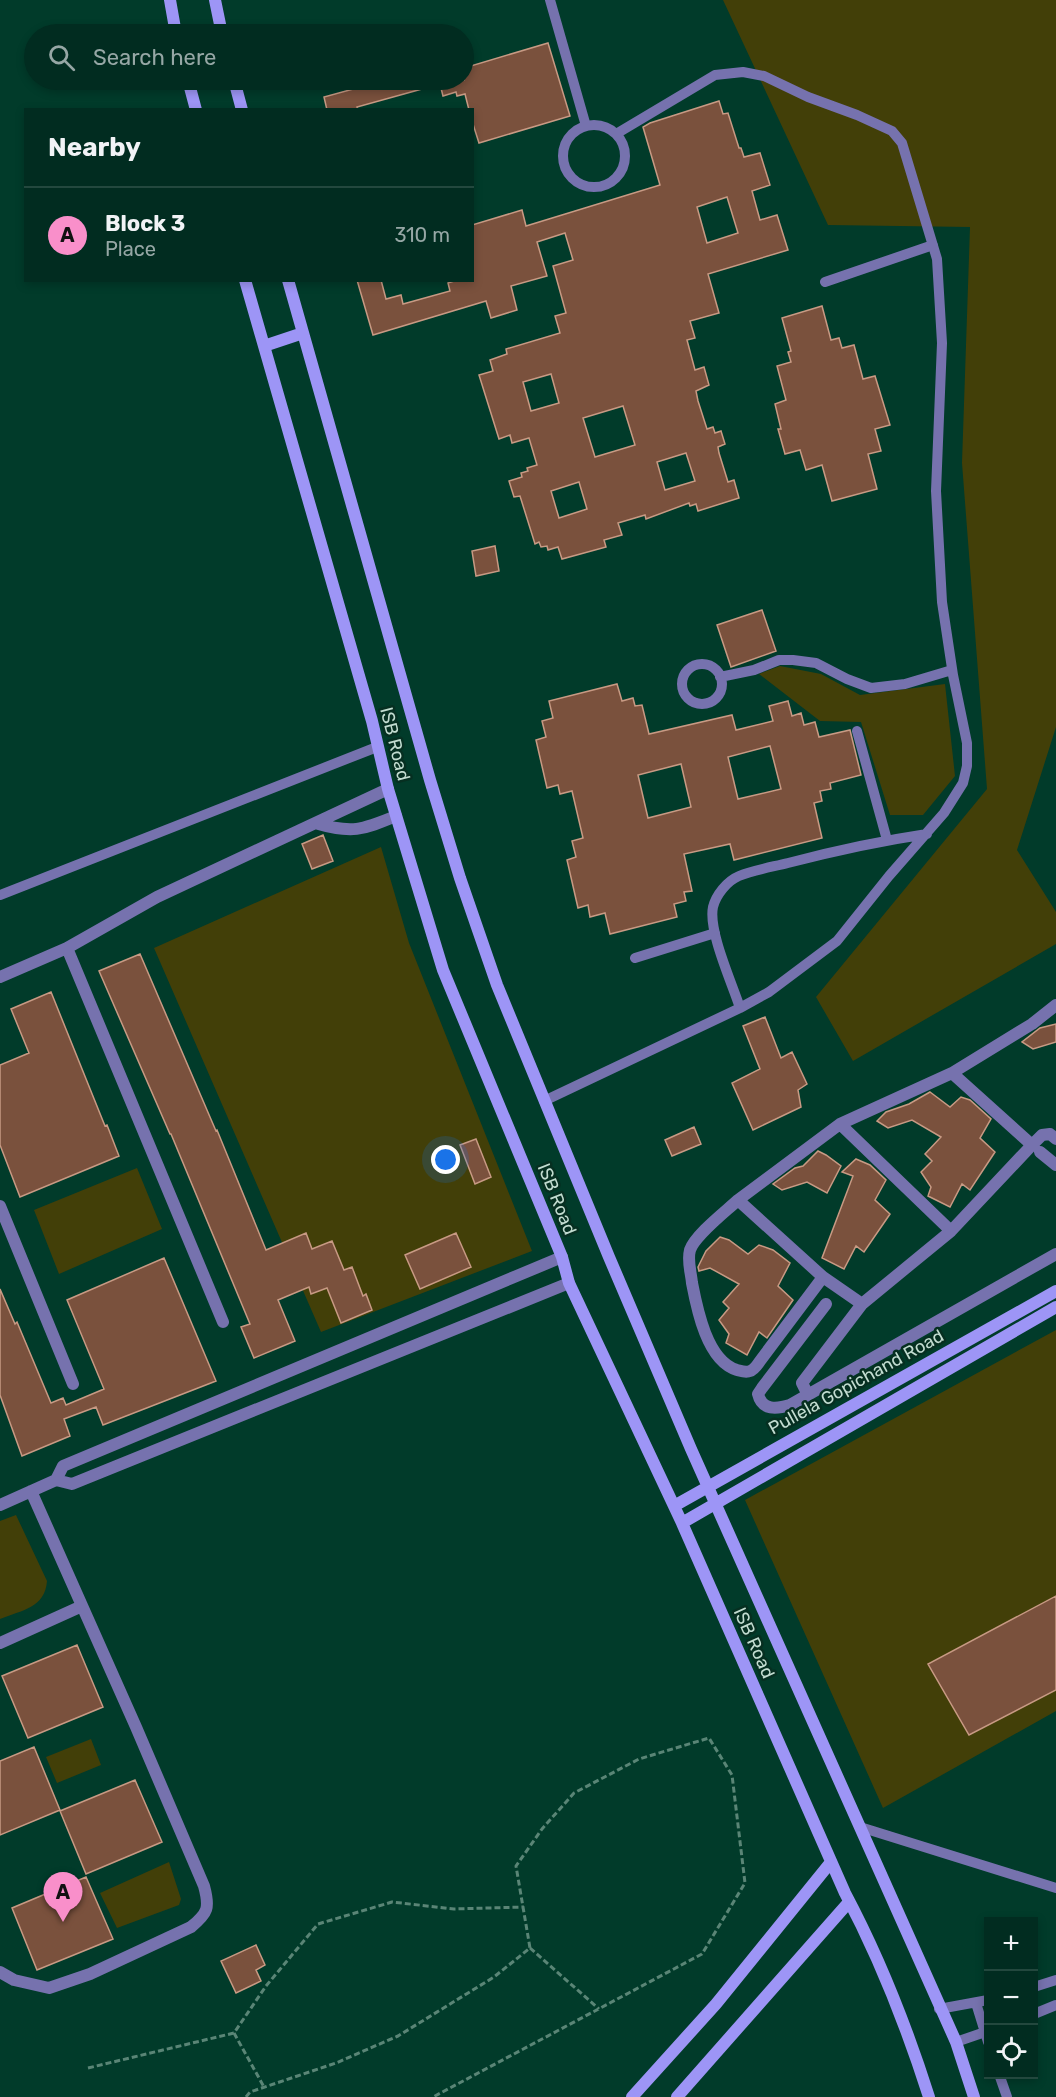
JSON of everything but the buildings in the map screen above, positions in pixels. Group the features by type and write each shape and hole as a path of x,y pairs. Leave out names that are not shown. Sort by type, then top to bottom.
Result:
{"main road":[{"path":"171,0 175,24"},
{"path":"215,0 220,24"},
{"path":"191,90 195,108"},
{"path":"237,90 241,108"},
{"name":"ISB Road","path":"246,282 319,535 388,789 443,970 562,1257 569,1283 674,1506 831,1862 858,1917 914,2049 929,2097"},
{"name":"ISB Road","path":"289,282 430,780 460,878 497,985 609,1257 939,2009 956,2042 974,2097"},
{"path":"264,346 303,333"},
{"name":"Pullela Gopichand Road","path":"674,1506 1056,1291"},
{"name":"Pullela Gopichand Road","path":"681,1523 1056,1307"},
{"path":"1020,1311 1027,1324"},
{"path":"632,2097 716,2004 831,1862"},
{"path":"677,2097 849,1902"}],"street":[{"path":"0,977 67,948 157,897 388,789"},
{"path":"315,823 347,831 367,828 396,816"},
{"path":"67,948 223,1322"},
{"path":"822,1277 751,1371 745,1372 732,1368 722,1360 712,1347 704,1330 696,1306 689,1262 691,1249 706,1230 738,1200 840,1124 952,1073 1032,1024 1056,1005"},
{"path":"952,1073 1056,1165"},
{"path":"840,1124 951,1231"},
{"path":"808,1395 802,1383 862,1304 951,1231 1036,1148 1042,1135 1050,1134 1056,1139"},
{"path":"738,1200 822,1277 862,1304"},
{"path":"0,1206 73,1384"},
{"path":"826,1304 758,1394 766,1406 776,1409 790,1405 1056,1254"},
{"path":"56,1480 63,1466 562,1257"},
{"path":"0,1505 56,1480 72,1484 569,1283"},
{"path":"0,1972 14,1980 49,1989 90,1974 191,1927 203,1918 209,1904 204,1887 31,1491"},
{"path":"0,1643 82,1606"}],"lane":[{"path":"550,0 586,126"},
{"path":"544,1101 740,1008 769,992 837,941 944,813 963,783 967,766 967,744 952,670 942,602 936,491 942,343 937,260 902,143 892,131 857,115 808,97 764,76 743,72 715,75 616,134"},
{"path":"586,126 602,126 616,134 623,144 626,157 623,169 616,179 605,186 592,188 580,185 570,177 564,166 563,154 566,141 574,132 586,126"},
{"path":"825,282 933,245"},
{"path":"720,677 754,670 779,660 793,660 816,663 871,688 904,684 952,670"},
{"path":"857,730 887,840"},
{"path":"0,895 377,747"},
{"path":"740,1008 713,925 713,908 717,896 738,876 834,851 927,834"},
{"path":"635,958 715,933"},
{"path":"860,1827 1056,1888"},
{"path":"1038,1986 1056,1980"},
{"path":"939,2009 984,2001"},
{"path":"976,2003 984,2026"},
{"path":"1038,2012 1056,2005"},
{"path":"956,2042 984,2036"},
{"path":"1001,2079 1007,2097"}],"path":[{"path":"433,2097 599,2009 702,1954 745,1883 732,1775 709,1738 639,1758 574,1793 542,1829 516,1866 530,1948 599,2009"},
{"path":"88,2068 234,2033 266,1986 318,1924 392,1902 454,1909 524,1907"},
{"path":"246,2097 250,2092 336,2063 398,2036 494,1977 530,1948"},
{"path":"234,2033 264,2087"}],"shaded area":[{"path":"723,0 1056,0 1056,727 1017,850 1056,912 1056,944 853,1061 816,997 987,789 962,463 970,227 828,225"},
{"path":"780,666 821,674 860,695 945,684 955,776 923,815 890,815 861,722 820,721 759,674"},
{"path":"381,847 409,943 532,1251 321,1332 154,948"},
{"path":"137,1168 162,1229 59,1274 34,1210"},
{"path":"1056,1330 1056,1711 883,1808 745,1500"},
{"path":"16,1515 47,1581 42,1597 37,1603 0,1619 0,1521"},
{"path":"91,1739 101,1765 57,1783 46,1757"},
{"path":"169,1862 181,1899 179,1905 117,1928 100,1893"}],"place":[{"name":"Block 3","path":"63,1922"}]}
